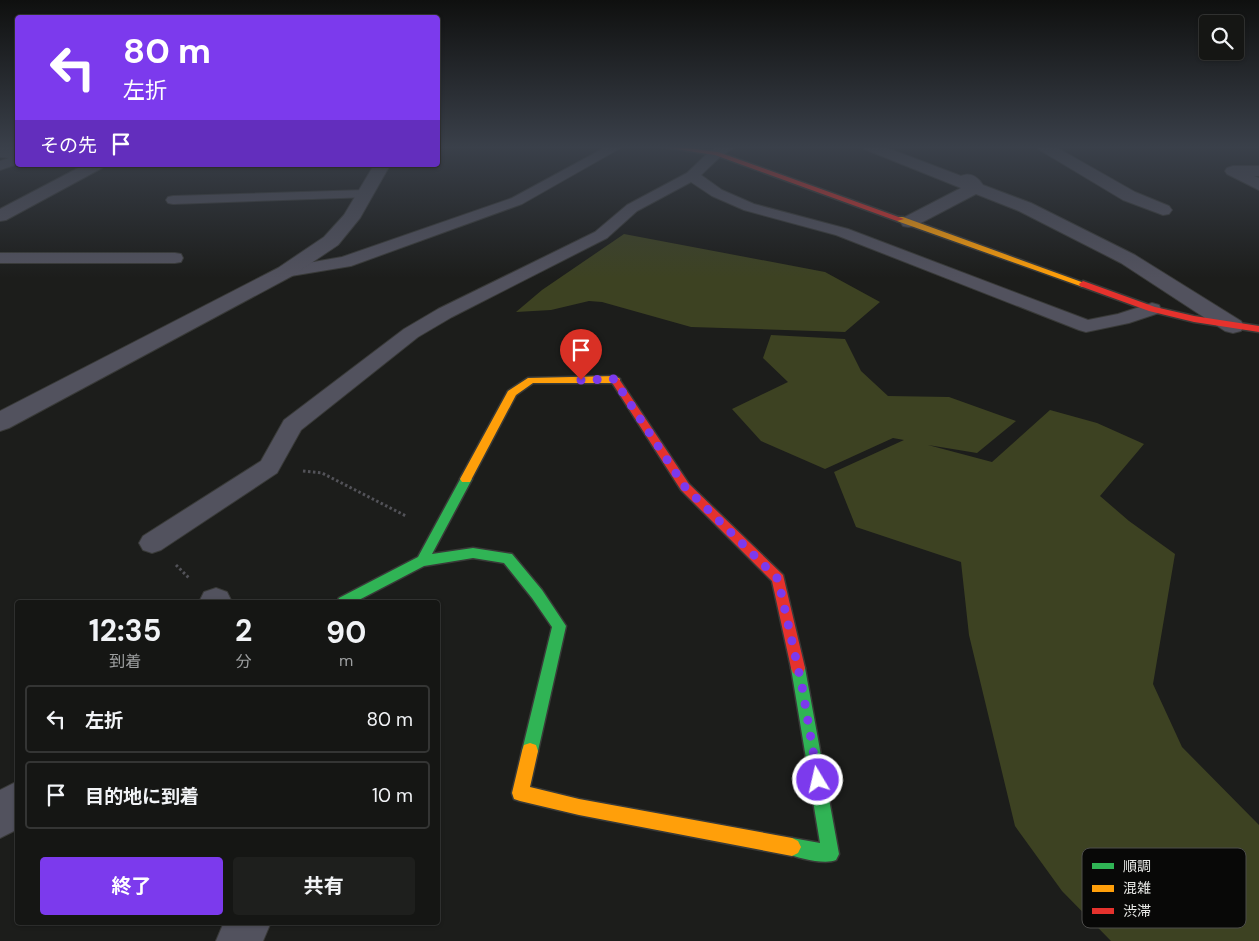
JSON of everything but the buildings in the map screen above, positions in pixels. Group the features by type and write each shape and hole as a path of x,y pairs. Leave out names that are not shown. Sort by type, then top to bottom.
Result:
{"street":[{"path":"0,216 49,190"},
{"path":"0,422 285,272 331,241 351,218 367,190"},
{"path":"826,190 909,222 1152,309 1233,326 1259,329"},
{"path":"909,222 970,190"},
{"path":"983,190 1025,207 1128,259 1233,326"},
{"path":"1119,190 1163,210"},
{"path":"348,600 422,561 473,553 508,558 537,594 559,626 520,793 579,807 830,854 802,686 778,579 685,487 614,379 531,380 512,393 422,561"},
{"path":"0,818 15,804"},
{"path":"239,941 247,925"}],"lane":[{"path":"285,272 345,262 517,201 537,190"},
{"path":"152,543 269,467 292,425 411,333 445,313 601,235 632,208 666,190"},
{"path":"712,190 749,207 842,232 1086,326 1122,319 1152,309"},
{"path":"173,200 365,194"},
{"path":"0,258 175,258"}],"path":[{"path":"269,467 322,473 438,532"},
{"path":"152,543 214,600"}],"green space":[{"path":"624,234 825,272 880,302 845,332 691,327 602,302 589,301 551,310 516,312 542,290"},
{"path":"771,335 845,339 861,371 888,396 949,397 1016,421 977,453 928,445 992,462 1050,410 1097,423 1144,444 1100,496 1129,521 1175,554 1153,684 1182,747 1259,825 1259,941 1111,941 1098,928 1246,928 1246,848 1082,848 1082,911 1062,891 1015,826 969,635 961,562 856,527 834,472 904,440 893,438 825,469 761,441 732,409 788,382 763,358"}],"traffic: fast":[{"path":"422,561 466,479"},
{"path":"348,600 422,561 473,553 508,558 537,594 559,626 530,751"},
{"path":"792,847 830,854 798,668"}],"traffic: slow":[{"path":"900,219 1083,284"},
{"path":"466,479 512,393 531,380 615,379 616,381"},
{"path":"530,751 520,793 579,807 792,847"}],"traffic: jam":[{"path":"819,190 900,219"},
{"path":"1083,284 1152,309 1194,319 1259,329"},
{"path":"616,381 685,487 778,579 798,668"}],"route":[{"path":"581,380 614,379 685,487 778,579 802,686 818,780"}]}
